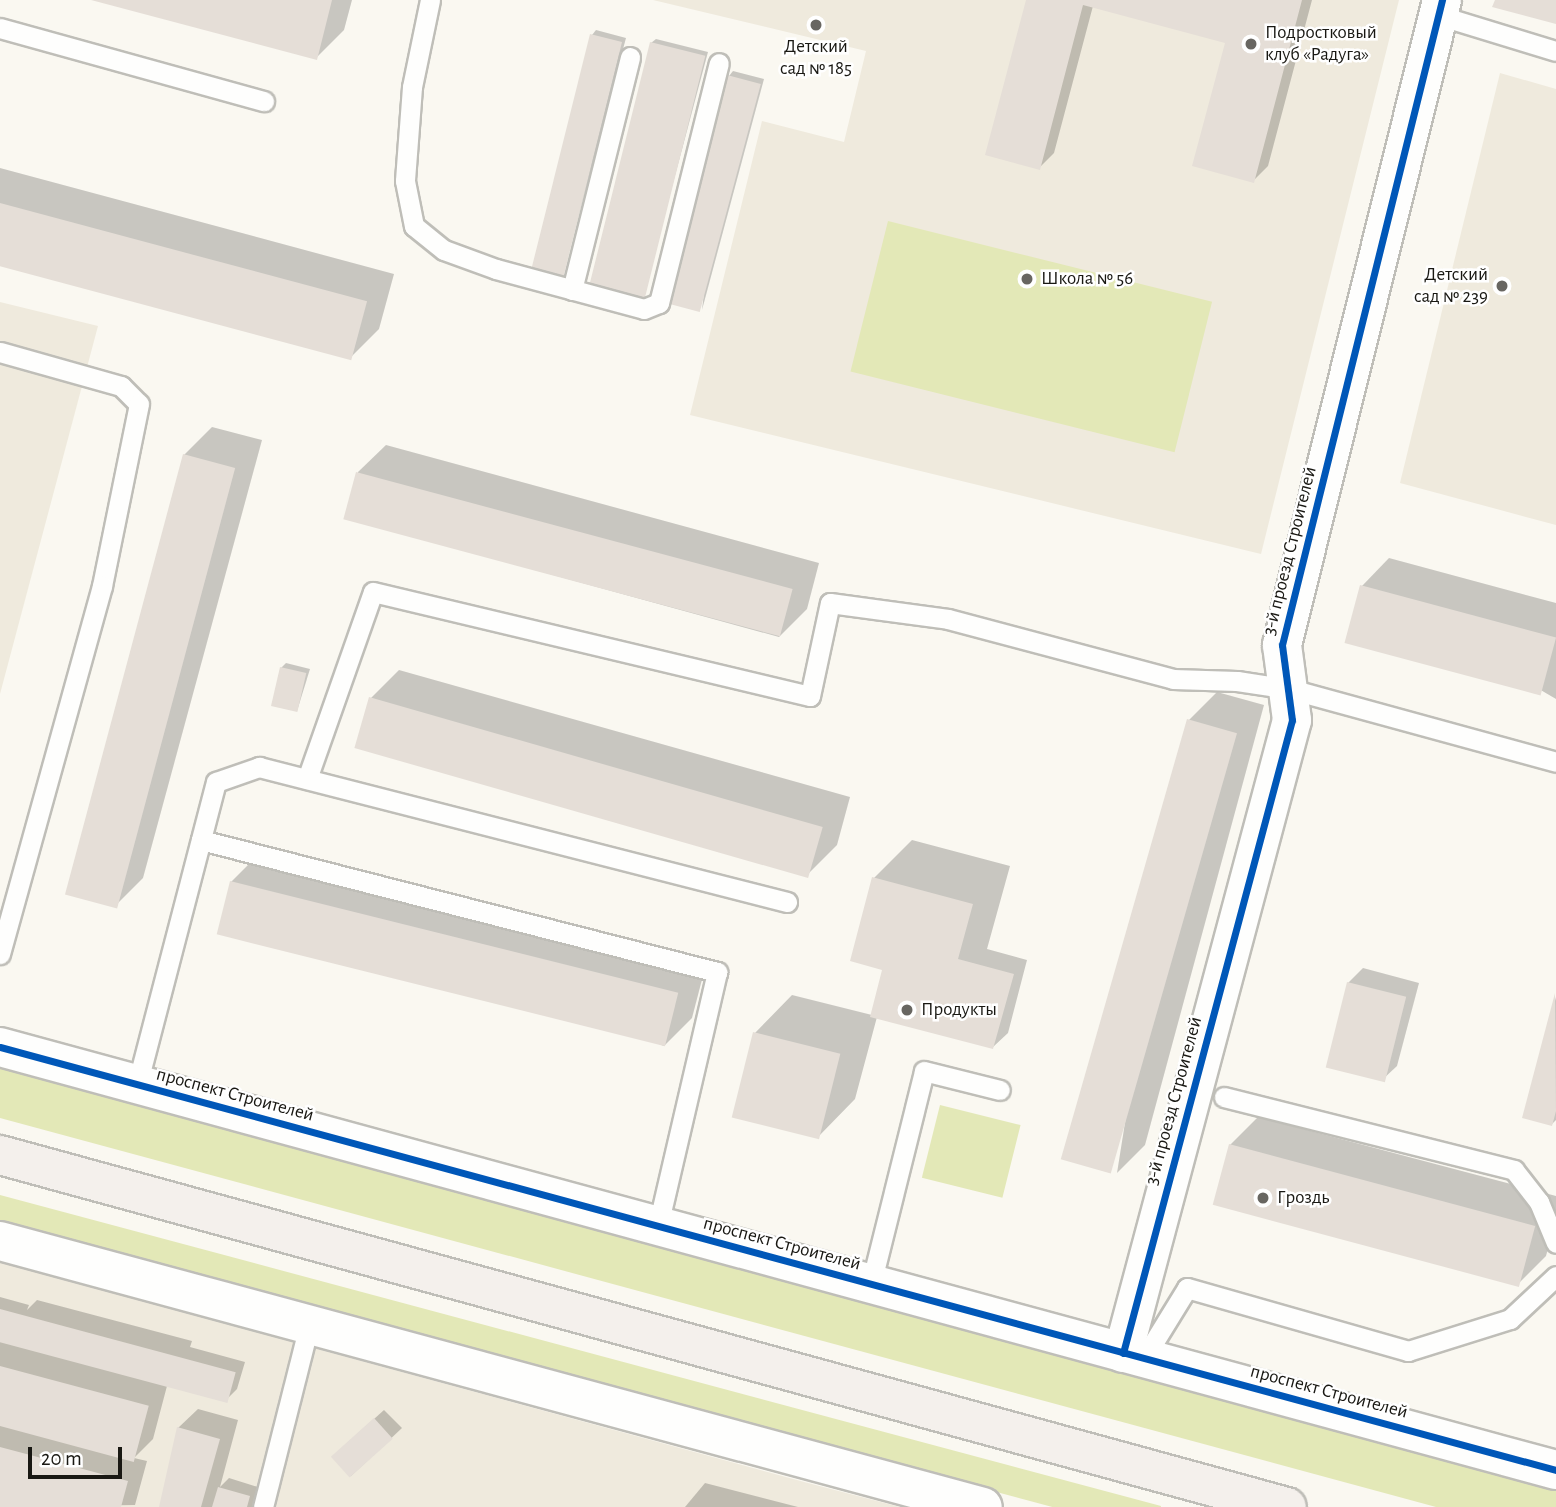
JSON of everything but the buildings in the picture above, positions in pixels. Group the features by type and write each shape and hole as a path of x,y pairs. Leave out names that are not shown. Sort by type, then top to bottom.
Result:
{"main road":[{"path":"0,1155 1287,1507"}],"street":[{"name":"3-й проезд Строителей","path":"1134,1355 1292,720 1290,689 1282,645 1440,8"},
{"name":"проспект Строителей","path":"0,1047 1556,1470"},
{"path":"0,1241 983,1507"}],"lane":[{"path":"430,0 412,88 405,181 414,226 444,250 572,290 644,309 659,303 719,63"},
{"path":"1440,8 1556,51"},
{"path":"0,28 264,101"},
{"path":"572,290 629,57"},
{"path":"0,352 121,386 139,404 102,586 0,954"},
{"path":"307,779 373,592 810,696 830,603 948,619 1172,679 1237,681 1290,689 1556,762"},
{"path":"137,1084 216,782 260,767 787,902"},
{"path":"201,840 717,972 658,1226"},
{"path":"871,1284 924,1071 1000,1090"},
{"path":"1224,1097 1514,1170 1539,1202 1556,1243"},
{"path":"1134,1355 1187,1287 1408,1351 1510,1318 1556,1276"},
{"path":"263,1507 309,1325"}],"shaded area":[{"name":"Школа № 56","path":"653,0 1399,0 1261,554 690,415 762,121 844,142 866,51"},
{"name":"Детский сад № 239","path":"1500,73 1556,89 1556,525 1400,483"},
{"path":"0,302 98,326 0,694"},
{"path":"0,1262 808,1483 900,1507 0,1507"}],"green space":[{"path":"888,221 1212,302 1175,452 851,371"},
{"path":"0,1061 1556,1483 1556,1507 1436,1507 0,1118"},
{"path":"940,1105 1021,1125 1002,1198 922,1178"},
{"path":"0,1195 1161,1506 1052,1507 0,1225"}],"cycle path":[{"path":"1123,1353 1292,720 1282,645 1442,0"},
{"path":"0,1047 1556,1470"}],"place":[{"name":"Детский сад № 185","path":"816,25"},
{"name":"Подростковый клуб «Радуга»","path":"1251,44"},
{"name":"Школа № 56","path":"1027,279"},
{"name":"Детский сад № 239","path":"1502,286"},
{"name":"Продукты","path":"907,1010"},
{"name":"Гроздь","path":"1263,1198"}]}
